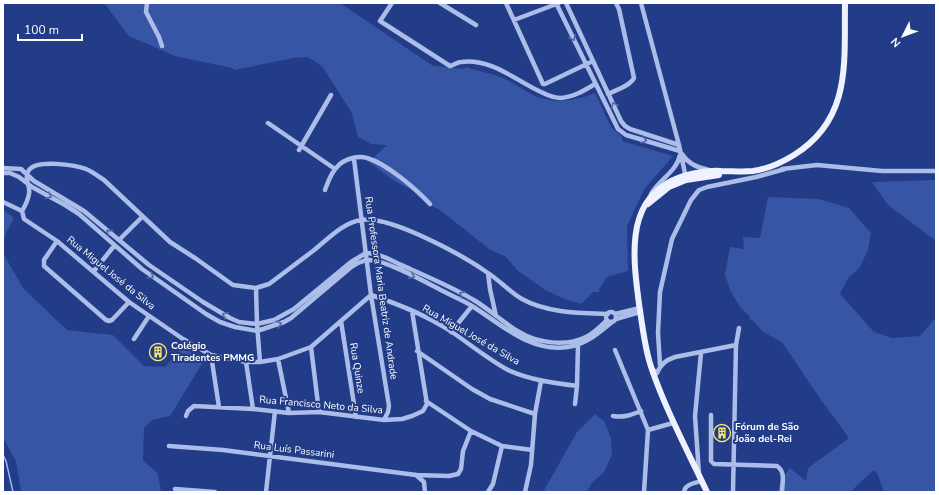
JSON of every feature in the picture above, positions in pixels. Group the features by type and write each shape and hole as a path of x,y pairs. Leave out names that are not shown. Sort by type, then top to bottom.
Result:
{"main road":[{"path":"707,492 672,423 649,361 635,276 634,247 639,218 651,194 666,183 686,177 722,174 724,171 753,171 773,167 804,149 816,138 825,127 834,111 842,84 845,3"},
{"path":"645,206 669,187 686,177"}],"street":[{"path":"147,3 146,12 162,46"},
{"path":"392,3 380,21 450,66 462,62 484,63 499,69 546,94 560,98 582,91 595,84"},
{"path":"440,3 476,26"},
{"path":"506,3 544,83 546,94"},
{"path":"514,20 557,3 586,66 618,129 626,135 680,152 687,161 694,166"},
{"path":"566,3 621,122 630,129 679,145"},
{"path":"608,94 633,81 634,78 619,9 616,3"},
{"path":"641,3 679,145 686,177"},
{"path":"544,83 586,66 593,61"},
{"path":"301,148 331,96"},
{"path":"268,123 301,148 335,168"},
{"path":"626,135 630,129"},
{"path":"651,194 658,184 675,167 680,152"},
{"path":"325,190 335,168 344,161 360,157 367,158 390,170 409,184 430,204"},
{"name":"Rua Professora Maria Beatriz de Andrade","path":"354,159 371,295 389,406 384,420"},
{"path":"22,211 29,194 27,175 31,168 42,164 66,165 86,169 104,180 170,242 233,284 242,287 256,288 269,284 336,232 361,220 385,223 414,233 448,249 488,273 522,299 547,308 561,311 608,314 612,312 613,319"},
{"path":"652,369 657,373 660,365 658,333 660,292 672,239 691,200 700,190 707,187 803,166 817,165 882,171 936,171"},
{"path":"675,167 694,166 724,171"},
{"path":"773,167 785,169"},
{"path":"3,168 21,169 34,181 84,211 149,265 218,312 239,322 257,324 274,320 294,309 351,262 366,253 381,256 437,281 476,302 520,333 547,342 575,342 586,337 613,319 640,310"},
{"path":"3,173 16,175 32,187 79,214 142,269 206,314 227,325 257,331 284,322 291,318 350,268 367,260 373,260 392,266 472,306 516,336 540,345 566,348 578,345 590,339 613,319"},
{"name":"Rua Miguel José da Silva","path":"3,202 22,211 24,219 57,241 129,302 183,339 211,355 246,362 260,362 278,359 311,347 371,295 400,305 451,332 479,352 510,370 541,381 577,386"},
{"path":"119,240 142,217"},
{"path":"57,241 44,260 44,266 106,320 112,320 129,302"},
{"path":"94,271 114,246"},
{"path":"488,273 496,316"},
{"path":"256,288 257,331 260,362"},
{"path":"451,332 472,306"},
{"path":"412,311 417,351 426,401 471,431 502,446 532,450"},
{"path":"134,339 149,316"},
{"name":"Rua Quinze","path":"341,321 356,417"},
{"path":"733,492 736,346 739,328"},
{"path":"575,404 578,345"},
{"path":"660,365 668,359 736,346"},
{"path":"311,347 319,412"},
{"path":"615,350 648,430 644,492"},
{"path":"417,351 472,389 490,399 535,414"},
{"path":"684,492 684,489 687,486 701,478 695,416 701,353"},
{"path":"211,355 219,407"},
{"path":"278,359 289,413"},
{"path":"246,362 253,409"},
{"path":"525,492 531,465 535,414 541,381"},
{"name":"Rua Francisco Neto da Silva","path":"186,416 188,411 194,406 253,409 289,413 319,412 384,420 402,419 419,414 425,408 426,401"},
{"path":"266,492 275,411"},
{"path":"613,416 621,418 627,417 640,411"},
{"path":"711,416 712,461 716,465 734,464 777,466 783,473 782,492"},
{"path":"648,430 672,423"},
{"name":"Rua Luís Passarini","path":"169,446 270,456 416,475 449,476 458,474 461,469 463,451 471,431"},
{"path":"488,492 493,484 502,446"},
{"path":"416,475 424,482 425,492"},
{"path":"175,489 215,492"}],"shaded area":[{"path":"104,3 340,3 433,66 463,69 467,67 500,77 535,96 550,100 573,100 595,93 611,127 622,137 622,141 673,156 645,188 627,226 628,271 607,277 599,289 600,292 593,292 581,304 562,298 545,290 517,270 506,257 489,249 440,210 424,202 412,190 396,182 369,162 387,145 371,144 358,137 352,113 322,66 307,57 293,58 235,70 232,68 175,56 129,36"},
{"path":"936,180 936,241 888,205 872,182"},
{"path":"768,197 819,199 849,208 871,233 868,250 860,267 848,278 840,294 874,332 892,338 920,336 936,317 936,492 884,492 877,473 874,470 850,492 778,492 780,482 790,468 806,481 808,468 849,438 821,400 782,342 763,332 752,320 750,320 750,317 740,307 731,292 725,275 730,247 744,249 743,237 760,238"},
{"path":"3,209 14,218 5,235 3,250"},
{"path":"3,253 23,288 67,330 113,335 144,366 165,367 182,348 205,359 170,416 152,420 144,428 143,460 158,474 161,492 21,492 16,461 3,438"},
{"path":"595,414 604,421 611,438 612,455 604,472 592,483 587,492 543,492 577,432"}],"waterway":[{"path":"3,455 6,461 13,492"}],"place":[{"name":"Colégio Tiradentes PMMG","path":"158,352"},
{"name":"Fórum de São João del-Rei","path":"722,433"}]}
